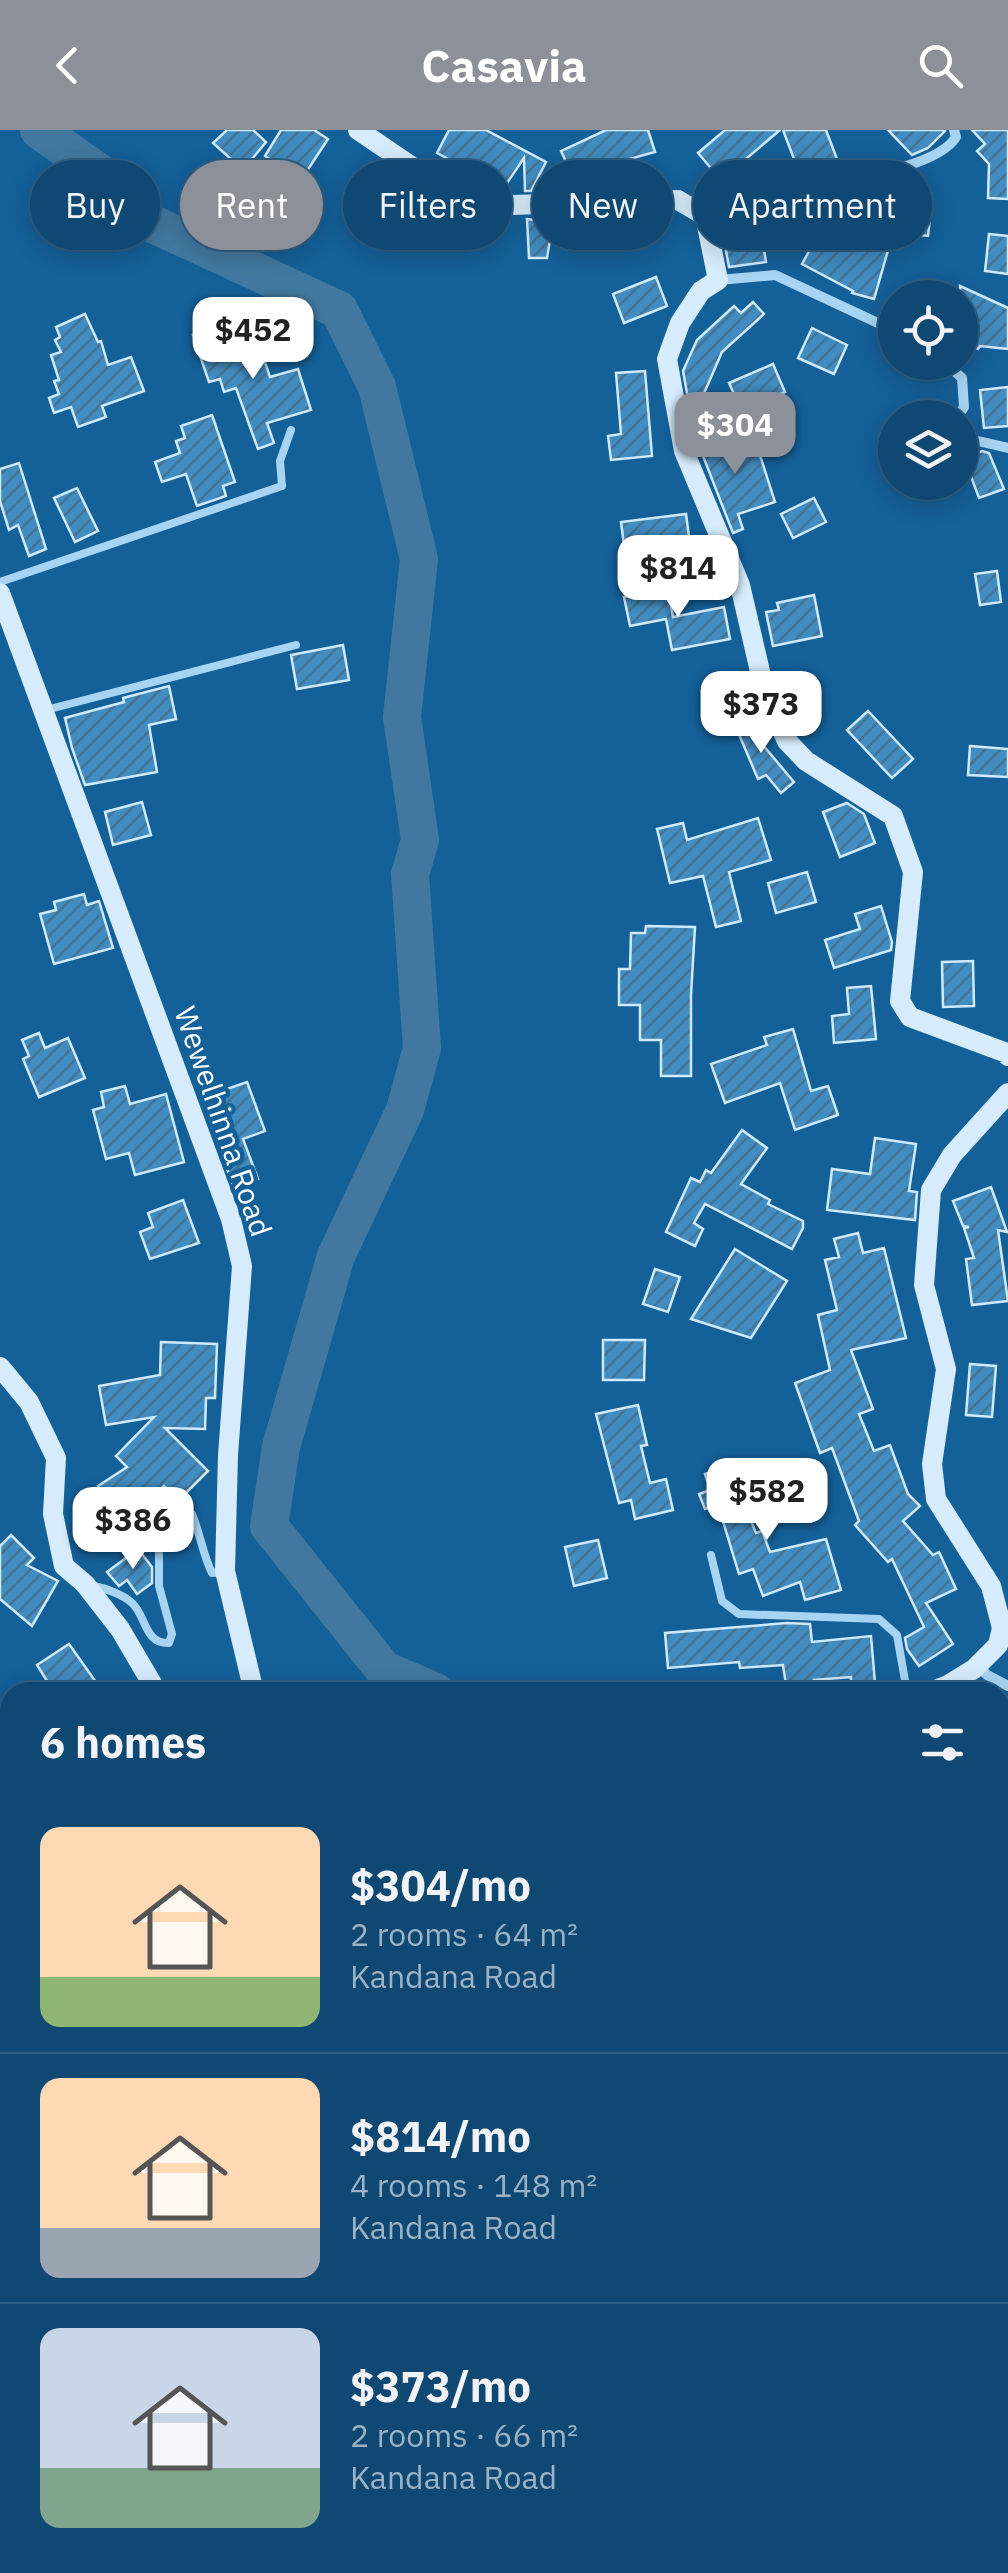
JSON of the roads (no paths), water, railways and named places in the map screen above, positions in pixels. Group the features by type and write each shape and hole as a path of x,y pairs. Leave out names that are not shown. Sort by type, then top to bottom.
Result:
{"street":[{"path":"358,130 442,187 511,205 678,200 693,209"},
{"path":"922,160 951,145 956,137 954,130"},
{"path":"712,250 718,280"},
{"path":"878,323 775,275 718,280 700,291 680,323 668,359 684,450 740,584 765,693 788,741 806,761 893,816 912,872 900,1001 910,1017 1008,1056"},
{"path":"978,440 1008,448"},
{"name":"Wewelhinna Road","path":"0,593 231,1219 242,1266 228,1455 225,1571 252,1682"},
{"path":"953,1682 978,1666 998,1645 1002,1628 991,1586 936,1499 932,1464 946,1370 924,1284 932,1190 952,1154 1008,1095"},
{"path":"0,1367 29,1402 56,1458 53,1514 64,1566 85,1584 120,1629 152,1682"},
{"path":"978,1666 1000,1682"}],"lane":[{"path":"0,582 282,486 280,461 291,430"},
{"path":"42,712 296,645"},
{"path":"85,1584 102,1587 134,1604 149,1633 166,1645 172,1634 160,1586 160,1541 164,1527 178,1512 192,1514 208,1568 212,1573 225,1571"},
{"path":"711,1555 722,1602 739,1614 879,1619 897,1635 904,1682"}],"waterway":[{"path":"39,130 118,186 127,212 339,310 377,387 419,559 402,717 420,840 410,874 422,1048 405,1110 336,1256 281,1447 269,1526 384,1670 412,1682"}]}
